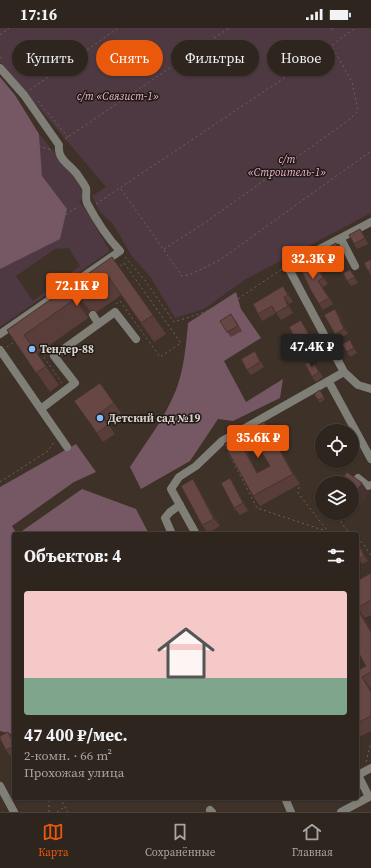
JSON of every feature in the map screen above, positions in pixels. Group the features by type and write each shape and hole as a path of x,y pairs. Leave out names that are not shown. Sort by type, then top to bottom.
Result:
{"street":[{"path":"0,68 24,95 58,148 61,159 78,175 86,188 88,204 94,217 120,251 74,287 0,334"},
{"path":"371,222 289,266 290,272 344,372 354,383 371,389"},
{"path":"341,239 355,266"},
{"path":"42,408 75,383 54,356 98,323 115,312 136,339"},
{"path":"93,315 98,323"},
{"path":"1,350 42,408 67,447"},
{"path":"195,532 171,489 179,477 196,466 222,441 318,386 329,382 344,372"},
{"path":"329,382 371,459"},
{"path":"359,479 368,486 371,485"},
{"path":"171,532 165,518 170,512 180,505"},
{"path":"341,812 370,796 359,774 371,768"},
{"path":"0,786 14,812"},
{"path":"286,800 291,812"}],"path":[{"path":"0,34 9,28"},
{"path":"29,90 118,28"},
{"path":"0,118 18,140 58,148 65,139 229,28"},
{"path":"331,28 334,31"},
{"path":"335,43 356,28"},
{"path":"163,249 212,218 358,112 352,82 335,51"},
{"path":"0,260 88,204 121,189 288,76"},
{"path":"121,189 182,276 189,275 220,260 371,151"},
{"path":"120,251 144,279 174,322 232,303 278,271 289,266"},
{"path":"114,305 120,301 160,357 181,343 124,264 118,268"},
{"path":"1,350 19,338"},
{"path":"49,352 43,356 64,386"},
{"path":"0,482 48,451 50,445 60,436"},
{"path":"222,441 257,508 326,531"},
{"path":"299,487 298,493 326,531"},
{"path":"340,520 350,532"},
{"path":"359,540 371,556"},
{"path":"359,581 361,585"},
{"path":"359,774 371,742"},
{"path":"48,812 49,800"},
{"path":"61,800 68,812"},
{"path":"57,812 66,807"}],"green space":[{"name":"с/т «Строитель-1»","path":"0,28 371,28 371,213 246,279 204,309 175,318 151,278 131,255 113,224 100,212 92,196 106,187 0,62"},
{"path":"0,91 40,146 39,134 81,185 83,198 79,202 84,207 110,251 62,284 60,281 80,266 69,248 55,249 16,276 33,301 52,287 53,290 0,327"}],"shaded area":[{"path":"0,77 15,95 39,134 42,176 67,209 60,239 0,269"},
{"path":"236,292 241,309 261,338 224,361 246,402 283,379 280,398 233,421 218,419 190,461 141,489 130,467 161,420 172,400 183,366 188,323"},
{"path":"76,444 96,472 74,482 12,526 16,532 12,532 12,735 0,731 0,487"},
{"path":"82,489 136,509 148,532 23,532 22,531"}],"building":[{"path":"360,229 365,238 354,244 349,235"},
{"path":"336,243 340,251 333,255 329,247"},
{"path":"112,257 153,315 141,323 108,276 84,293 80,291 76,292 74,296 75,299 24,335 46,366 36,373 7,330 67,288 72,290 75,289 77,285 76,282"},
{"path":"304,257 310,269 317,265 323,278 318,281 329,298 319,304 310,289 297,260"},
{"path":"371,259 371,269 368,271 364,263"},
{"path":"350,270 355,277 347,281 343,273"},
{"path":"283,286 288,295 284,297 288,306 276,313 272,306 258,314 253,304"},
{"path":"335,309 344,329 335,334 324,315"},
{"path":"231,314 238,326 227,332 220,321"},
{"path":"301,320 311,339 299,345 289,327"},
{"path":"350,340 354,348 347,352 342,344"},
{"path":"255,351 260,362 247,370 241,359"},
{"path":"312,360 319,372 312,377 305,364"},
{"name":"Детский сад №19","path":"100,383 114,403 100,413 108,425 97,433 74,401"},
{"path":"320,390 324,397 318,400 314,394"},
{"path":"264,422 293,474 253,496 224,444","holes":["253,437 270,466 257,473 241,444"]},
{"path":"347,472 352,476 344,476"},
{"path":"230,478 243,503 234,508 221,483"},
{"path":"193,479 214,519 202,525 181,486"},
{"path":"359,545 364,556 359,559"},
{"path":"371,573 371,600 359,607 359,580"},
{"path":"359,611 371,632 371,672 362,677 371,692 371,716 359,722 359,670 366,666 359,654"},
{"path":"8,732 12,740 12,747 6,750 0,736"}],"place":[{"name":"Тендер-88","path":"32,349"},
{"name":"Детский сад №19","path":"100,418"}],"park label":[{"name":"с/т «Связист-1»","path":"118,96"}]}
